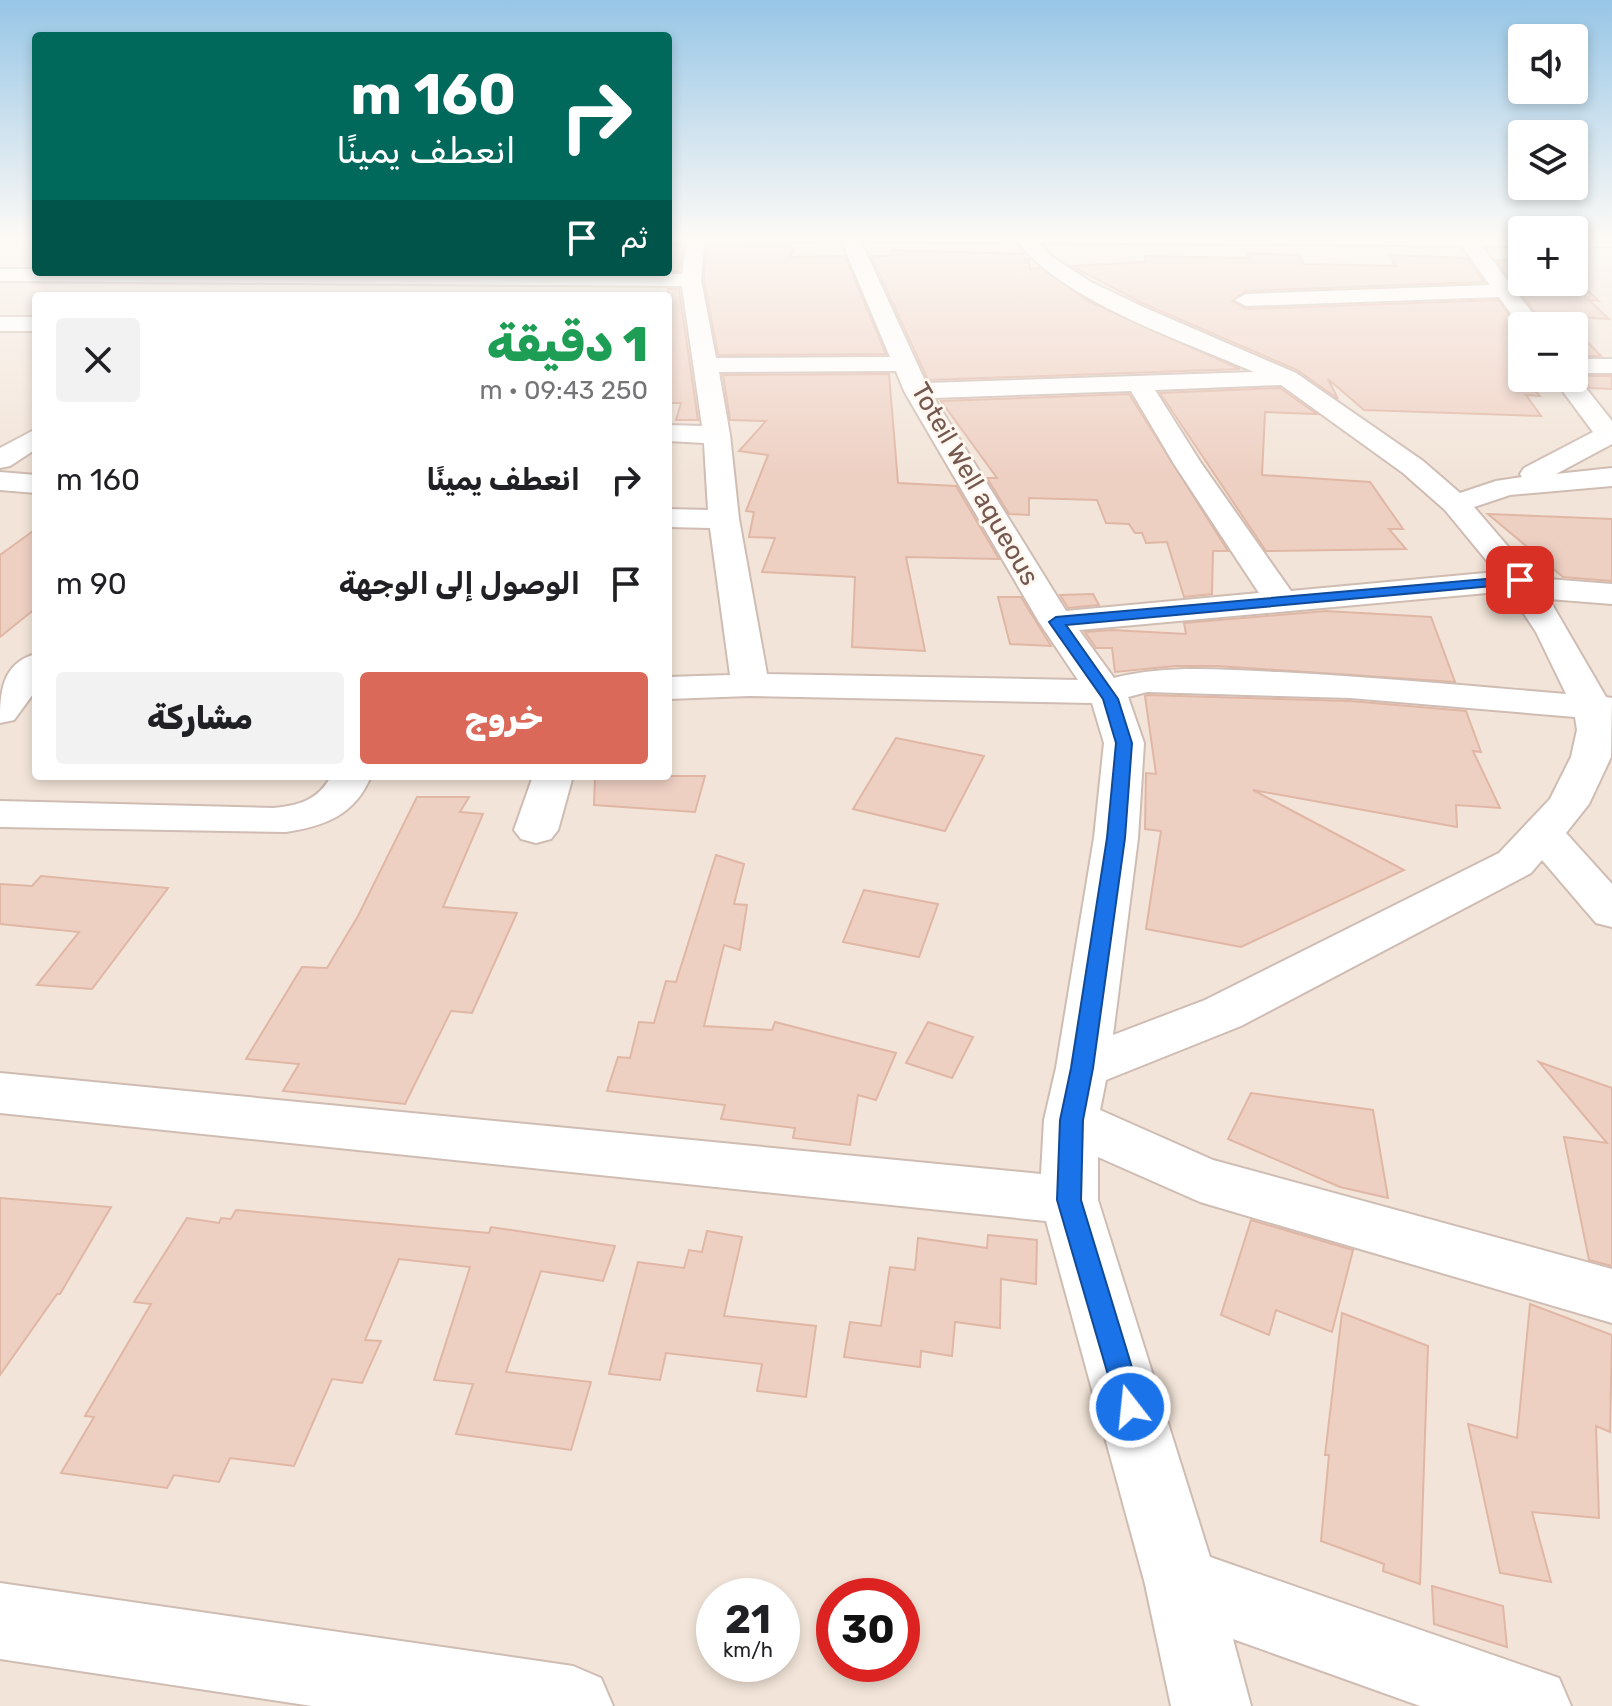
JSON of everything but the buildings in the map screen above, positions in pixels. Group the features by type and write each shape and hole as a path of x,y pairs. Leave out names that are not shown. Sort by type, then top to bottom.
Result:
{"street":[{"path":"697,315 717,435 724,519 750,685"},
{"name":"Toteil Well aqueous","path":"884,315 912,377 1056,622 1110,699 1124,743 1116,838 1077,1094 1069,1200 1182,1584 1211,1706"},
{"path":"1141,315 1287,378 1413,467 1455,504 1522,584 1602,709 1591,757 1568,804 1515,863 1223,1013 1077,1094 1200,1179 1612,1296"},
{"path":"4,326 32,324"},
{"path":"705,365 912,377 1139,384 1287,378"},
{"path":"1588,366 1612,366"},
{"path":"1139,384 1188,464 1281,601"},
{"path":"1455,504 1557,465 1610,433 1576,392"},
{"path":"672,433 717,435"},
{"path":"0,460 32,440"},
{"path":"1506,487 1612,477"},
{"path":"0,481 32,484"},
{"path":"672,518 724,519"},
{"path":"1056,622 1281,601 1522,584 1612,594"},
{"path":"0,712 32,670"},
{"path":"672,688 750,685 1104,692 1146,681 1226,681 1350,687 1602,709"},
{"path":"0,814 273,821 299,819 327,810 350,780"},
{"path":"536,830 552,780"},
{"path":"1542,831 1568,865 1612,912"},
{"path":"0,1093 1069,1200"},
{"path":"1182,1584 1531,1706"},
{"path":"0,1621 573,1706"}],"shaded area":[{"path":"0,315 32,315 32,780 672,780 672,315 1508,315 1508,392 1588,392 1588,315 1612,315 1612,1706 0,1706"}],"route":[{"path":"1130,1407 1069,1200 1071,1120 1082,1068 1116,838 1124,743 1110,699 1056,622 1520,580"}]}
